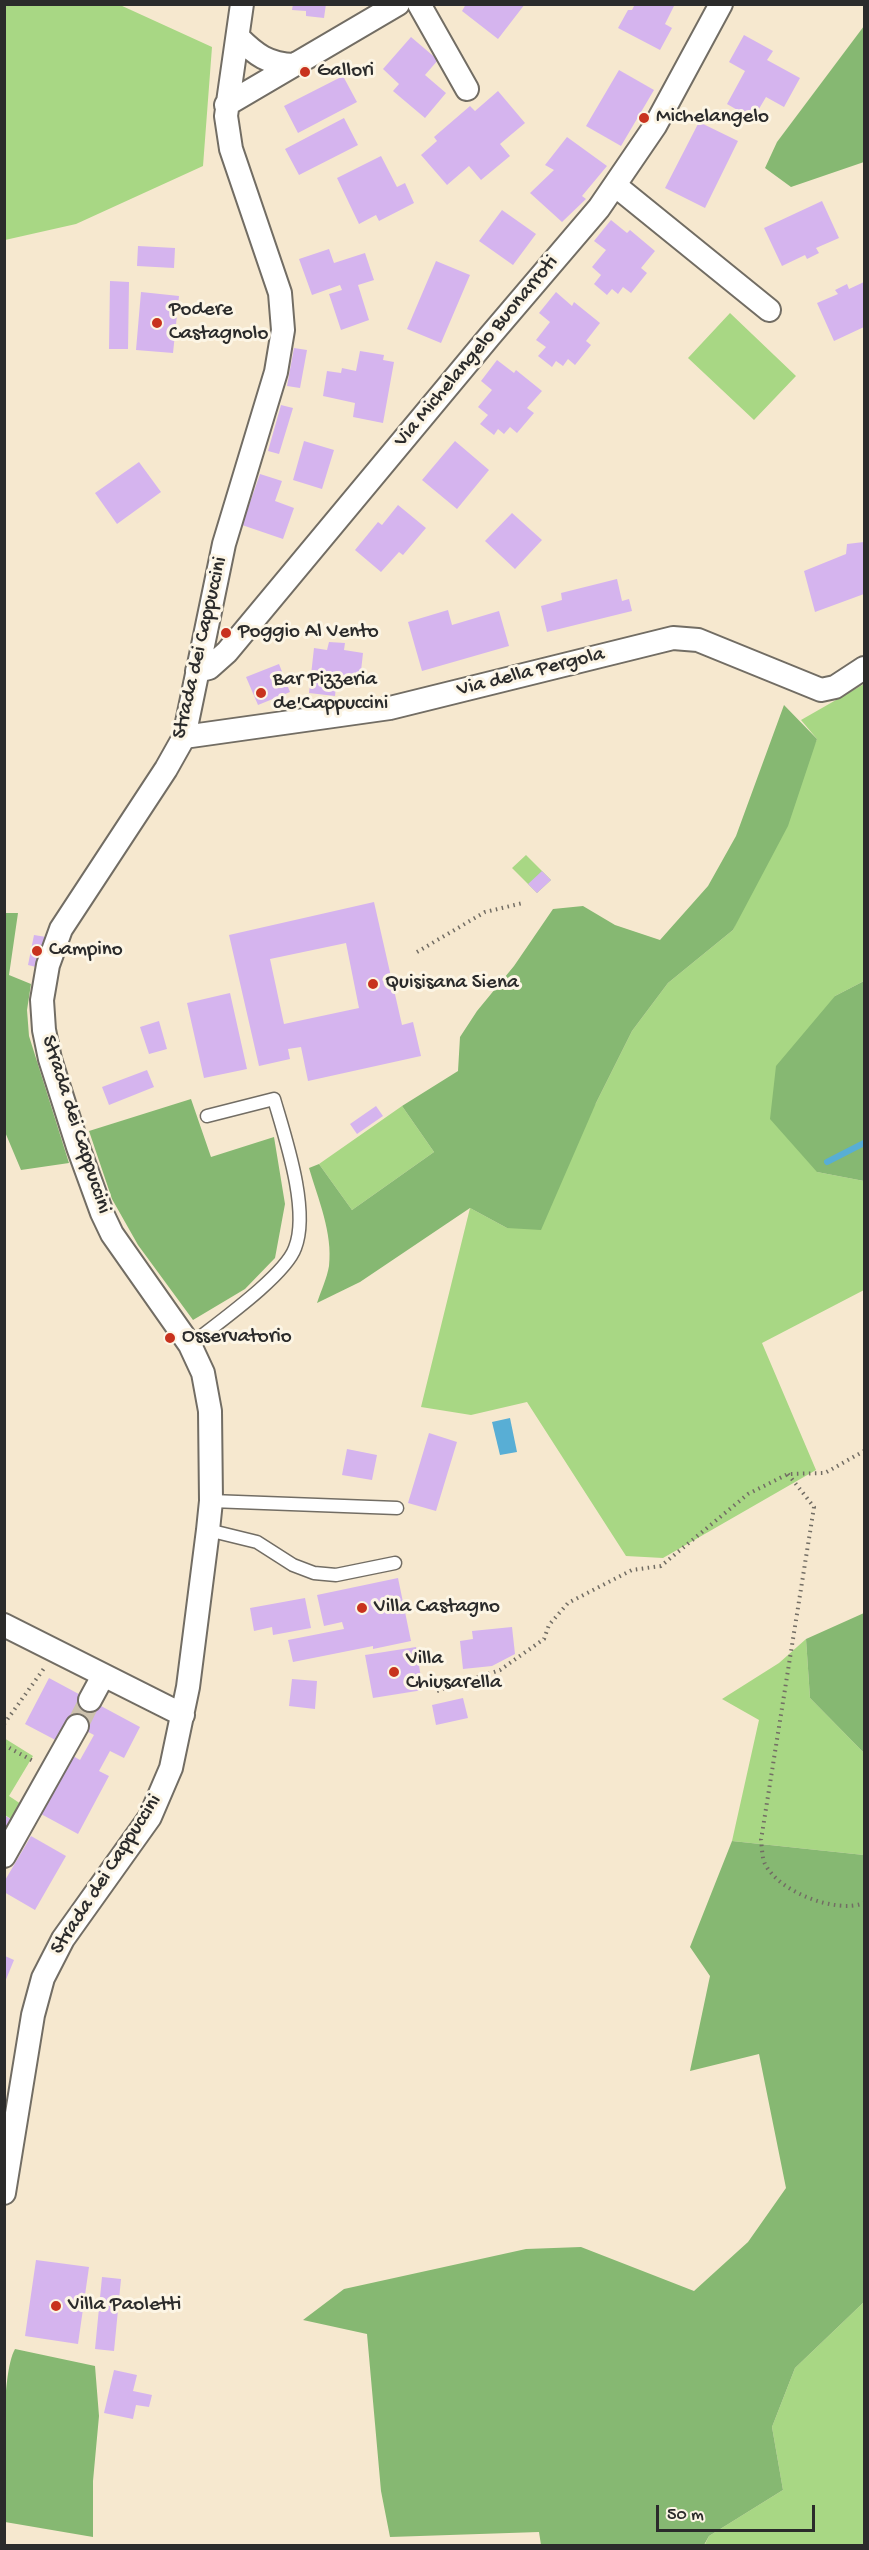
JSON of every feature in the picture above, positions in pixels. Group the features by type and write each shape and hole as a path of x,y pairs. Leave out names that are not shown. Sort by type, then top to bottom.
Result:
{"street":[{"name":"Strada dei Cappuccini","path":"4,2193 33,2014 43,1978 63,1939 150,1817 169,1775 183,1715 208,1530 211,1501 209,1397 201,1365 190,1345 112,1234 102,1213 50,1059 42,1011 48,965 61,929 166,770 184,737 224,544 242,479 272,390 283,330 280,293 231,149 226,105 242,4"},
{"path":"226,105 398,4"},
{"path":"419,4 467,89"},
{"name":"Via Michelangelo Buonarroti","path":"197,671 209,668 227,652 615,186 673,95 721,4"},
{"path":"238,37 253,53 266,61 294,65"},
{"path":"615,186 769,310"},
{"name":"Via della Pergola","path":"184,737 399,707 673,638 698,640 821,690 835,687 864,668"},
{"path":"4,1625 183,1715"},
{"path":"90,1700 104,1676"},
{"path":"4,1856 77,1726"}],"lane":[{"path":"190,1345 262,1287 287,1262 296,1247 298,1229 296,1182 274,1099 207,1116"},
{"path":"211,1501 397,1508"},
{"path":"208,1530 257,1542 294,1565 314,1573 336,1575 395,1563"}],"path":[{"path":"417,952 484,912 523,903"},
{"path":"437,1691 500,1670 544,1639 549,1625 568,1603 632,1570 661,1566 748,1494 788,1474 825,1473 864,1451"},
{"path":"788,1474 814,1507 761,1840 765,1864 786,1887 826,1904 864,1903"},
{"path":"4,1724 55,1651"},
{"path":"4,1744 31,1760"}],"green space":[{"path":"4,5 120,5 212,47 203,166 76,224 5,240"},
{"path":"864,26 864,162 791,187 765,168 777,142"},
{"path":"730,313 796,376 754,420 688,358"},
{"path":"864,684 864,981 835,996 817,1172 864,1181 864,1290 762,1343 816,1470 663,1558 626,1556 527,1402 471,1415 421,1407 470,1208 507,1228 596,1103 632,1031 668,983 733,930 817,739 801,720"},
{"path":"784,705 817,739 788,826 733,930 668,983 632,1031 596,1103 541,1230 507,1228 470,1208 360,1282 317,1303 328,1271 330,1254 324,1216 309,1168 319,1164 352,1210 434,1152 402,1106 458,1071 460,1037 477,1011 514,966 553,909 583,906 615,925 660,940 708,886 736,836"},
{"path":"526,855 551,880 537,893 512,868"},
{"path":"5,913 18,913 9,975 31,984 27,1010 29,1036 69,1163 21,1170 5,1132"},
{"path":"864,981 864,1181 817,1172 770,1119 776,1066 835,996"},
{"path":"191,1099 211,1157 274,1137 285,1204 275,1258 245,1289 193,1320 138,1245 112,1199 89,1131"},
{"path":"402,1106 434,1152 352,1210 319,1164"},
{"path":"864,1613 864,1753 810,1698 806,1639"},
{"path":"806,1639 810,1698 864,1753 864,1855 732,1841 759,1720 722,1699 779,1663"},
{"path":"4,1738 33,1756 9,1796 24,1806 14,1821 5,1815"},
{"path":"732,1841 864,1855 864,2302 795,2368 772,2427 783,2490 709,2536 704,2545 541,2545 539,2532 390,2537 381,2491 367,2334 303,2320 344,2289 526,2249 581,2247 694,2291 748,2242 786,2188 759,2054 690,2071 710,1976 690,1947"},
{"path":"864,2302 864,2545 704,2546 709,2536 783,2490 772,2427 795,2368"},
{"path":"15,2349 95,2366 99,2416 93,2481 93,2537 5,2522 5,2406 10,2362"}],"water":[{"path":"510,1418 517,1452 500,1455 492,1422"}],"building":[{"path":"293,4 326,4 324,18 306,16 306,11 292,10"},
{"path":"466,4 525,4 498,39 462,11"},
{"path":"635,4 675,4 665,24 672,28 660,50 618,28 628,10 632,10"},
{"path":"744,35 773,51 767,60 800,78 784,107 766,97 753,119 727,104 745,71 729,62"},
{"path":"411,37 438,60 425,75 446,93 425,118 393,91 399,84 383,69"},
{"path":"619,70 654,90 621,146 586,126"},
{"path":"343,76 357,102 298,133 284,106"},
{"path":"498,91 525,123 500,144 510,156 481,180 469,166 447,185 421,155 437,141 434,137 470,106 475,111"},
{"path":"344,118 358,145 299,175 285,149"},
{"path":"699,122 738,141 705,208 665,188"},
{"path":"567,137 607,166 582,196 586,199 562,222 530,193 554,170 545,165"},
{"path":"381,156 397,187 405,183 414,203 379,221 376,215 359,224 337,178"},
{"path":"822,201 839,238 816,248 819,253 807,259 805,255 782,266 764,228"},
{"path":"502,210 536,234 513,265 479,241"},
{"path":"611,220 627,233 630,230 655,251 641,268 647,273 631,293 623,287 618,294 612,289 607,295 594,284 601,275 592,267 606,250 594,241"},
{"path":"138,246 175,248 174,268 137,266"},
{"path":"329,249 334,263 365,253 374,280 358,285 369,320 341,330 329,294 342,290 340,285 312,295 299,259"},
{"path":"436,261 470,275 441,343 407,329"},
{"path":"110,281 129,282 128,349 109,349"},
{"path":"864,282 864,327 834,341 817,303 838,294 835,290 847,284 849,289"},
{"name":"Podere Castagnolo","path":"141,292 179,296 173,353 136,350"},
{"path":"556,292 572,306 574,302 600,323 586,341 591,345 575,365 568,359 563,366 556,361 552,367 538,356 546,347 536,340 550,322 539,313"},
{"path":"294,348 307,350 300,388 287,386"},
{"path":"360,351 384,355 383,360 394,362 383,423 353,417 355,403 323,396 327,371 341,373 342,368 356,371"},
{"path":"497,360 514,373 516,370 542,391 527,408 534,413 517,433 510,427 504,434 498,429 494,435 480,424 488,415 478,407 492,390 481,381"},
{"path":"281,405 293,408 279,454 268,451"},
{"path":"304,441 334,450 322,489 293,480"},
{"path":"455,441 489,470 457,509 422,480"},
{"path":"139,462 161,492 117,524 95,493"},
{"path":"260,474 282,481 275,501 294,508 283,539 242,525"},
{"path":"398,505 426,528 403,555 399,552 381,572 355,550 378,522 382,525"},
{"path":"512,513 542,540 515,569 485,541"},
{"path":"864,542 864,594 815,612 804,571 846,554 847,544"},
{"path":"617,579 622,601 629,599 632,611 547,632 541,606 562,600 561,593"},
{"path":"448,610 452,625 499,611 509,646 422,671 408,622"},
{"path":"329,642 345,643 344,650 363,653 360,680 337,677 335,696 309,693 314,648 327,650"},
{"path":"279,664 290,692 258,705 246,677"},
{"path":"542,871 551,880 537,893 528,884"},
{"name":"Quisisana Siena","path":"374,902 402,1025 413,1022 421,1056 308,1081 301,1047 288,1049 290,1059 259,1066 229,935","holes":["346,943 359,1008 284,1024 270,959"]},
{"name":"Campino","path":"34,935 46,937 40,968 28,965"},
{"path":"230,993 247,1069 204,1078 187,1003"},
{"path":"159,1021 167,1049 149,1054 140,1027"},
{"path":"147,1070 154,1087 109,1105 102,1087"},
{"path":"376,1106 383,1116 357,1134 350,1124"},
{"path":"429,1433 457,1442 436,1511 408,1503"},
{"path":"347,1449 377,1455 372,1480 342,1475"},
{"name":"Villa Castagno","path":"398,1578 411,1641 293,1662 288,1640 344,1629 342,1622 324,1626 317,1595"},
{"path":"305,1598 311,1628 273,1635 272,1627 254,1631 250,1608"},
{"path":"512,1627 515,1654 492,1666 463,1669 460,1641 473,1639 472,1631"},
{"name":"Villa Chiusarella","path":"416,1647 423,1690 373,1698 365,1655"},
{"path":"49,1678 140,1727 124,1758 110,1751 99,1771 109,1776 78,1834 41,1814 73,1756 80,1760 94,1735 73,1724 63,1744 25,1724"},
{"path":"292,1679 317,1681 315,1709 289,1706"},
{"path":"463,1698 468,1718 436,1725 432,1705"},
{"path":"4,1815 14,1821 4,1838"},
{"path":"31,1836 66,1856 35,1910 4,1892 4,1882"},
{"path":"5,1956 14,1960 5,1982"},
{"name":"Villa Paoletti","path":"36,2260 89,2267 78,2344 25,2336"},
{"path":"102,2277 121,2279 114,2351 95,2349"},
{"path":"114,2370 137,2375 133,2391 152,2395 149,2407 136,2405 133,2419 104,2413"}],"waterway":[{"path":"827,1162 864,1143"}],"tunnel":[{"path":"77,1726 90,1700"}],"place":[{"name":"Gallori","path":"305,72"},
{"name":"Michelangelo","path":"644,118"},
{"name":"Podere Castagnolo","path":"157,323"},
{"name":"Poggio Al Vento","path":"226,633"},
{"name":"Bar Pizzeria de'Cappuccini","path":"261,693"},
{"name":"Campino","path":"37,951"},
{"name":"Quisisana Siena","path":"373,984"},
{"name":"Osservatorio","path":"170,1338"},
{"name":"Villa Castagno","path":"362,1608"},
{"name":"Villa Chiusarella","path":"394,1672"},
{"name":"Villa Paoletti","path":"56,2306"}]}
